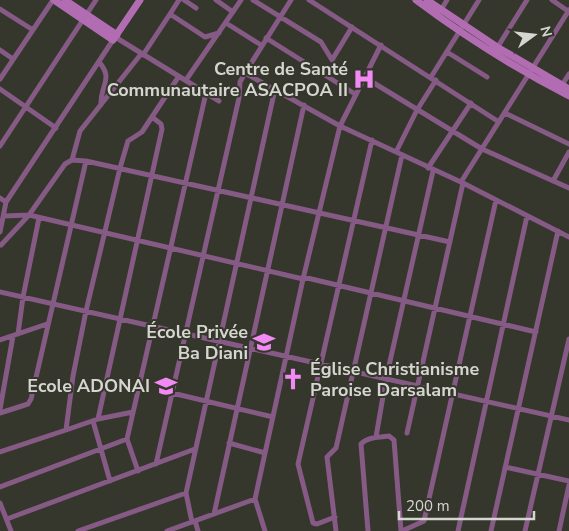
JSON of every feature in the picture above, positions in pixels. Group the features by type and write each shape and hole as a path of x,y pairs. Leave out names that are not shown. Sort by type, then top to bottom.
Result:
{"street":[{"path":"0,79 54,0 85,17 219,101"},
{"path":"65,0 85,17"},
{"path":"0,146 96,0"},
{"path":"1,246 1,230 6,202 140,0"},
{"path":"72,160 80,131 142,54 179,0"},
{"path":"184,0 196,8"},
{"path":"216,0 233,12"},
{"path":"186,80 241,0"},
{"path":"252,0 321,42 332,60 352,27"},
{"path":"156,464 239,98 240,82 261,45 291,0"},
{"path":"309,0 434,78 499,122"},
{"path":"416,0 569,96"},
{"path":"427,0 461,28"},
{"path":"440,10 447,0"},
{"path":"396,152 447,52 479,0"},
{"path":"495,50 527,0"},
{"path":"407,433 462,183 569,10 552,0"},
{"path":"0,9 32,30"},
{"path":"170,14 205,37 219,33"},
{"path":"226,23 261,45"},
{"path":"266,38 355,94"},
{"path":"265,531 255,499 303,278 340,126 381,45"},
{"path":"0,50 13,59"},
{"path":"447,52 487,77"},
{"path":"99,62 105,69 108,78 101,97 102,104"},
{"path":"530,72 566,87 569,74"},
{"path":"245,73 304,104 340,126 462,183 569,237"},
{"path":"66,430 73,376 86,311 128,141 142,132 179,76"},
{"path":"364,77 482,149 569,188"},
{"path":"0,89 56,128"},
{"path":"198,531 186,493 275,89"},
{"path":"138,471 127,439 206,93"},
{"path":"376,437 386,379 419,235 431,170 452,131 471,103"},
{"path":"214,514 304,104"},
{"path":"505,113 569,144"},
{"path":"110,481 100,448 95,420 162,129 161,124 152,117"},
{"path":"335,517 317,524 314,523 298,464 372,140"},
{"path":"553,181 569,152"},
{"path":"336,531 327,457 336,448 402,155"},
{"path":"1,246 28,215 65,164 72,160 120,168 450,242"},
{"path":"39,218 0,411 28,404 31,399 86,161"},
{"path":"0,198 6,202"},
{"path":"368,531 361,444 376,437 389,436 394,440 402,531 424,521 496,200"},
{"path":"4,216 28,215 536,332"},
{"path":"458,531 527,216"},
{"path":"491,531 558,232"},
{"path":"0,292 569,420"},
{"path":"0,340 48,324"},
{"path":"525,531 569,339"},
{"path":"172,393 273,417"},
{"path":"0,452 95,420 133,412"},
{"path":"0,487 127,439"},
{"path":"230,443 265,454"},
{"path":"7,519 195,449"},
{"path":"505,467 569,481"},
{"path":"559,531 569,485"},
{"path":"78,531 186,493"},
{"path":"166,531 255,499"},
{"path":"1,506 12,531"}],"place":[{"name":"Centre de Santé Communautaire ASACPOA II","path":"364,79"},
{"name":"École Privée Ba Diani","path":"264,342"},
{"name":"Église Christianisme Paroise Darsalam","path":"293,379"},
{"name":"Ecole ADONAI","path":"166,386"}]}
